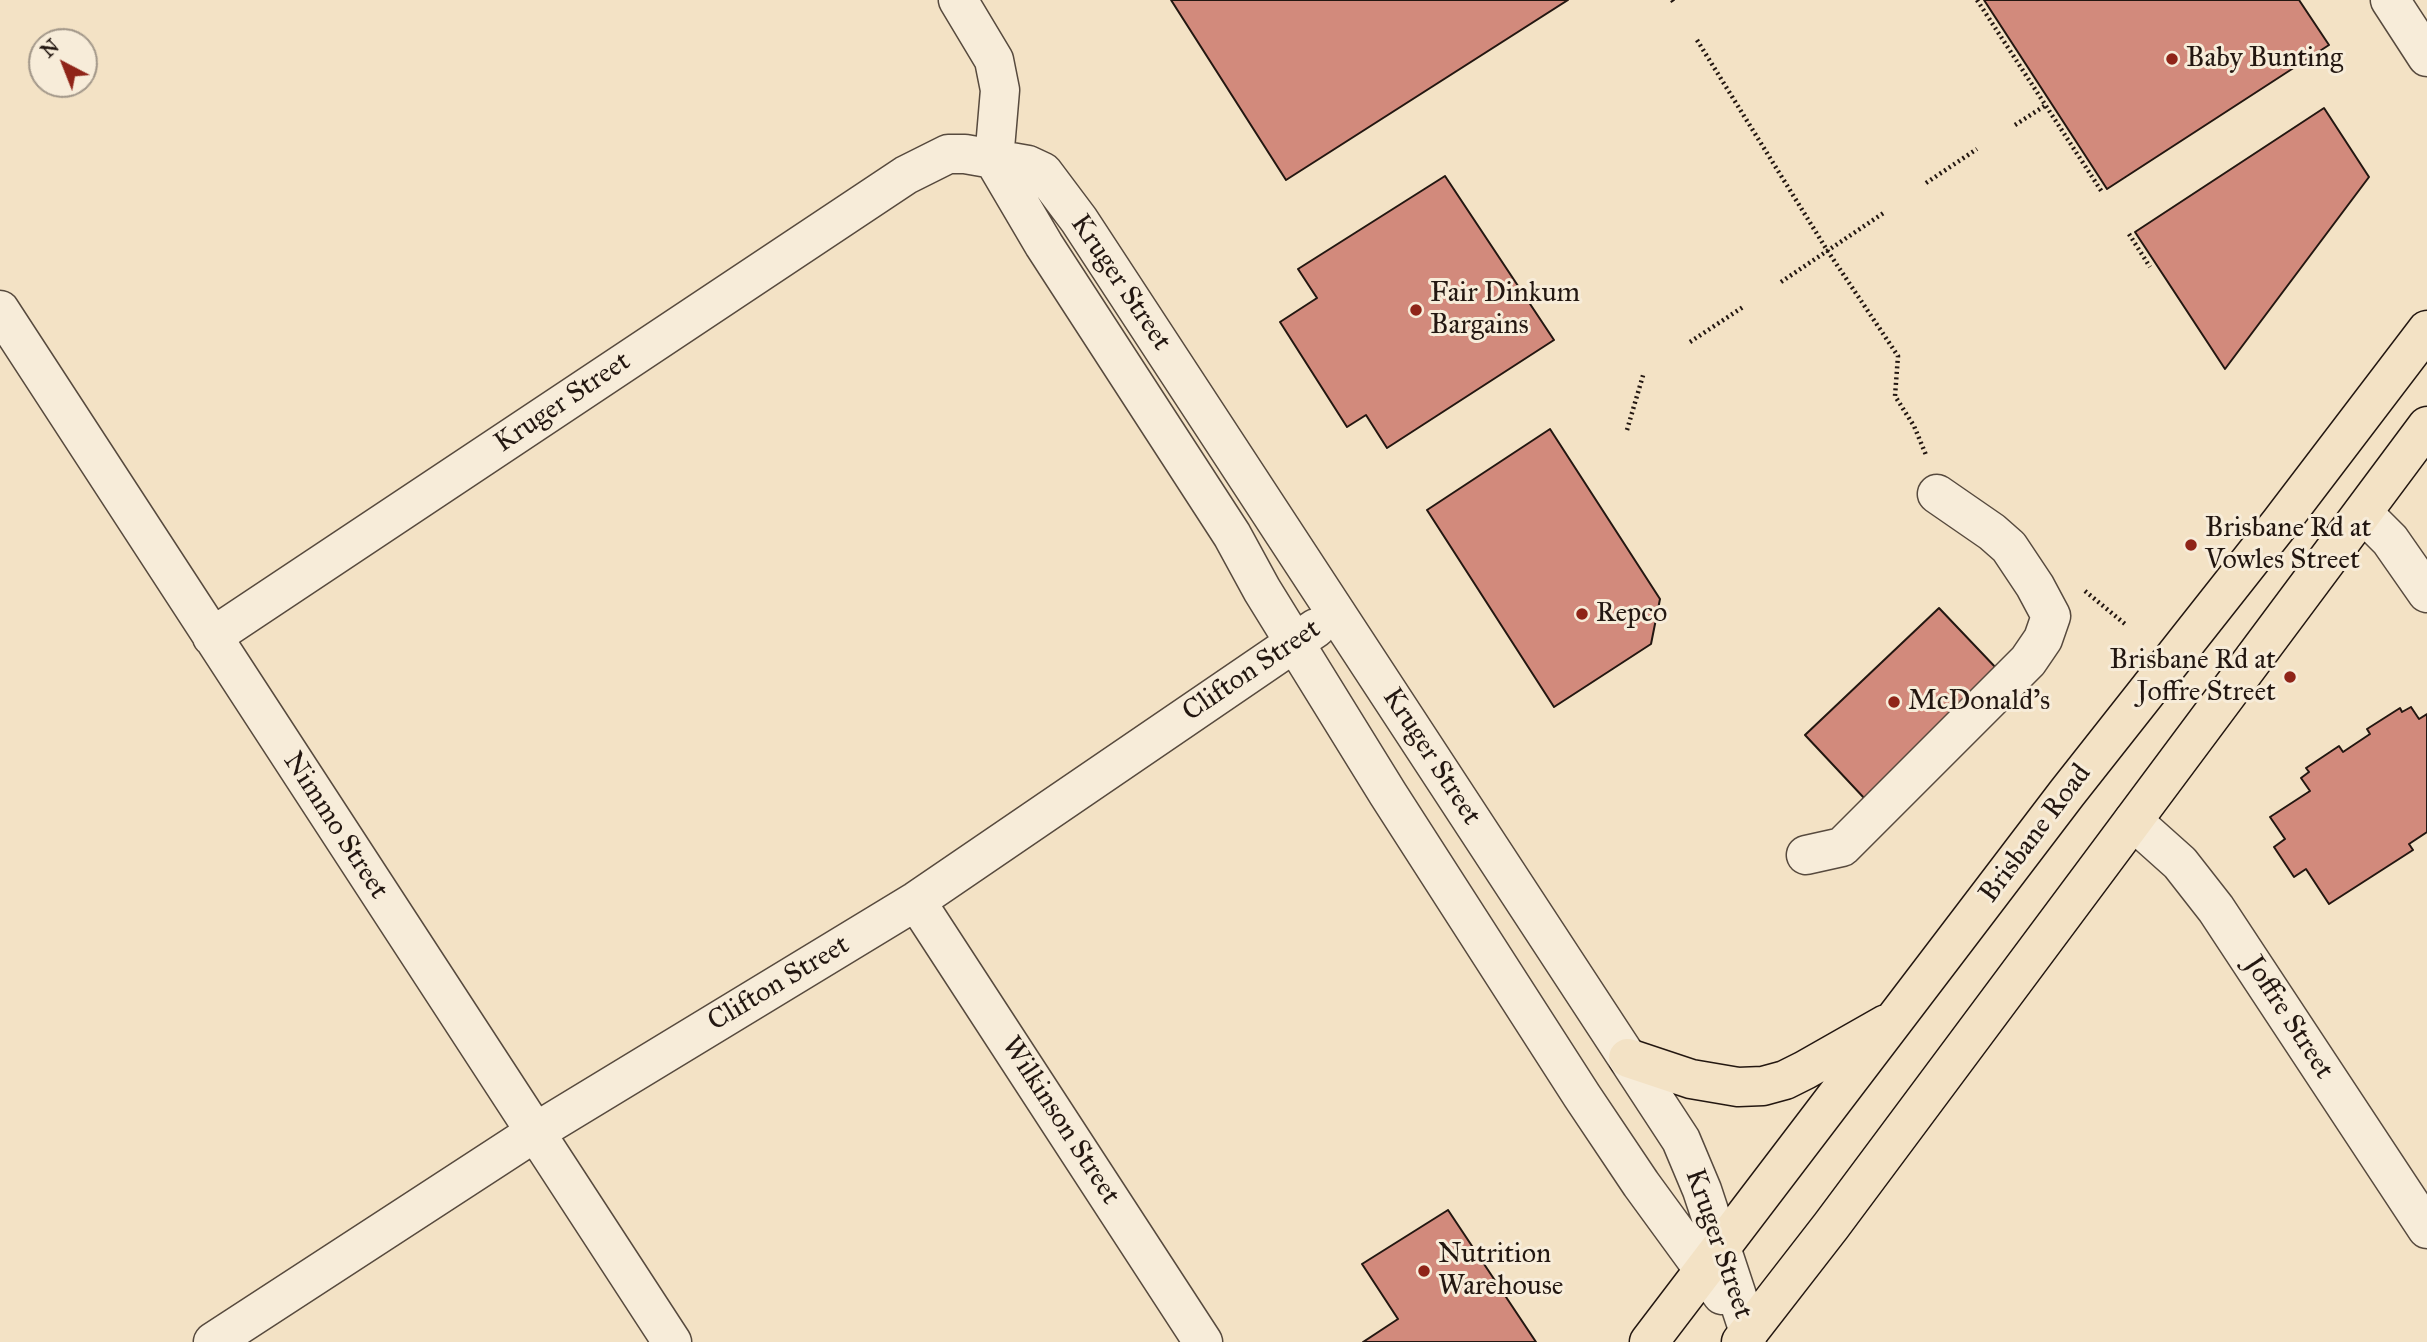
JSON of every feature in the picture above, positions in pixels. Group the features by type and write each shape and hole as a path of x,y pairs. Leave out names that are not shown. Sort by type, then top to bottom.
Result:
{"main road":[{"name":"Brisbane Road","path":"1649,1342 2067,793 2280,523 2427,330"},
{"path":"1749,1339 2427,426"},
{"path":"1628,1058 1691,1079 1738,1087 1762,1086 1785,1080 1805,1070 1896,1018"}],"street":[{"path":"958,0 994,60 1000,90 994,160"},
{"path":"2390,0 2427,57"},
{"name":"Kruger Street","path":"212,637 906,175 948,154 965,154 1028,165 1043,172 1079,220 1681,1140 1702,1190 1713,1258 1749,1339"},
{"name":"Kruger Street","path":"994,160 1044,245 1232,535 1294,642 1438,872 1597,1118 1713,1258"},
{"name":"Nimmo Street","path":"0,310 671,1342"},
{"path":"1807,855 1842,847 2028,661 2043,639 2050,616 2035,586 2009,547 1992,532 1937,495"},
{"path":"2362,513 2390,540 2427,593"},
{"name":"Clifton Street","path":"213,1342 534,1133 916,901 1337,614"},
{"name":"Joffre Street","path":"2133,821 2180,863 2216,909 2427,1229"},
{"path":"1438,872 1486,840"},
{"name":"Wilkinson Street","path":"916,901 1203,1342"}],"path":[{"path":"1977,0 2014,51 2102,192"},
{"path":"1697,40 1828,250 1898,356 1895,396 1914,426 1926,455"},
{"path":"2015,125 2046,105"},
{"path":"1926,183 1977,149"},
{"path":"1781,282 1885,212"},
{"path":"2129,234 2143,249 2150,267"},
{"path":"1690,342 1743,307"},
{"path":"1627,430 1644,372"}],"building":[{"path":"1171,0 1568,0 1286,180"},
{"path":"1984,0 2299,0 2329,45 2107,189"},
{"path":"2324,108 2369,177 2225,369 2135,232"},
{"name":"Fair Dinkum Bargains","path":"1445,176 1554,340 1387,448 1366,415 1347,427 1280,322 1317,298 1298,269"},
{"path":"1550,429 1660,599 1651,644 1554,707 1427,510"},
{"path":"1939,608 1998,670 1865,799 1805,735"},
{"path":"2411,707 2419,719 2427,714 2427,832 2409,844 2413,850 2329,904 2306,869 2294,877 2274,847 2285,839 2270,817 2310,791 2301,778 2309,772 2306,768 2339,746 2343,752 2370,734 2367,729 2400,708 2402,712"},
{"path":"1448,1210 1536,1342 1363,1342 1398,1319 1362,1264"}],"place":[{"name":"Baby Bunting","path":"2172,59"},
{"name":"Fair Dinkum Bargains","path":"1416,310"},
{"name":"Brisbane Rd at Vowles Street","path":"2191,545"},
{"name":"Repco","path":"1582,614"},
{"name":"Brisbane Rd at Joffre Street","path":"2290,677"},
{"name":"McDonald's","path":"1894,702"},
{"name":"Nutrition Warehouse","path":"1424,1271"}]}
